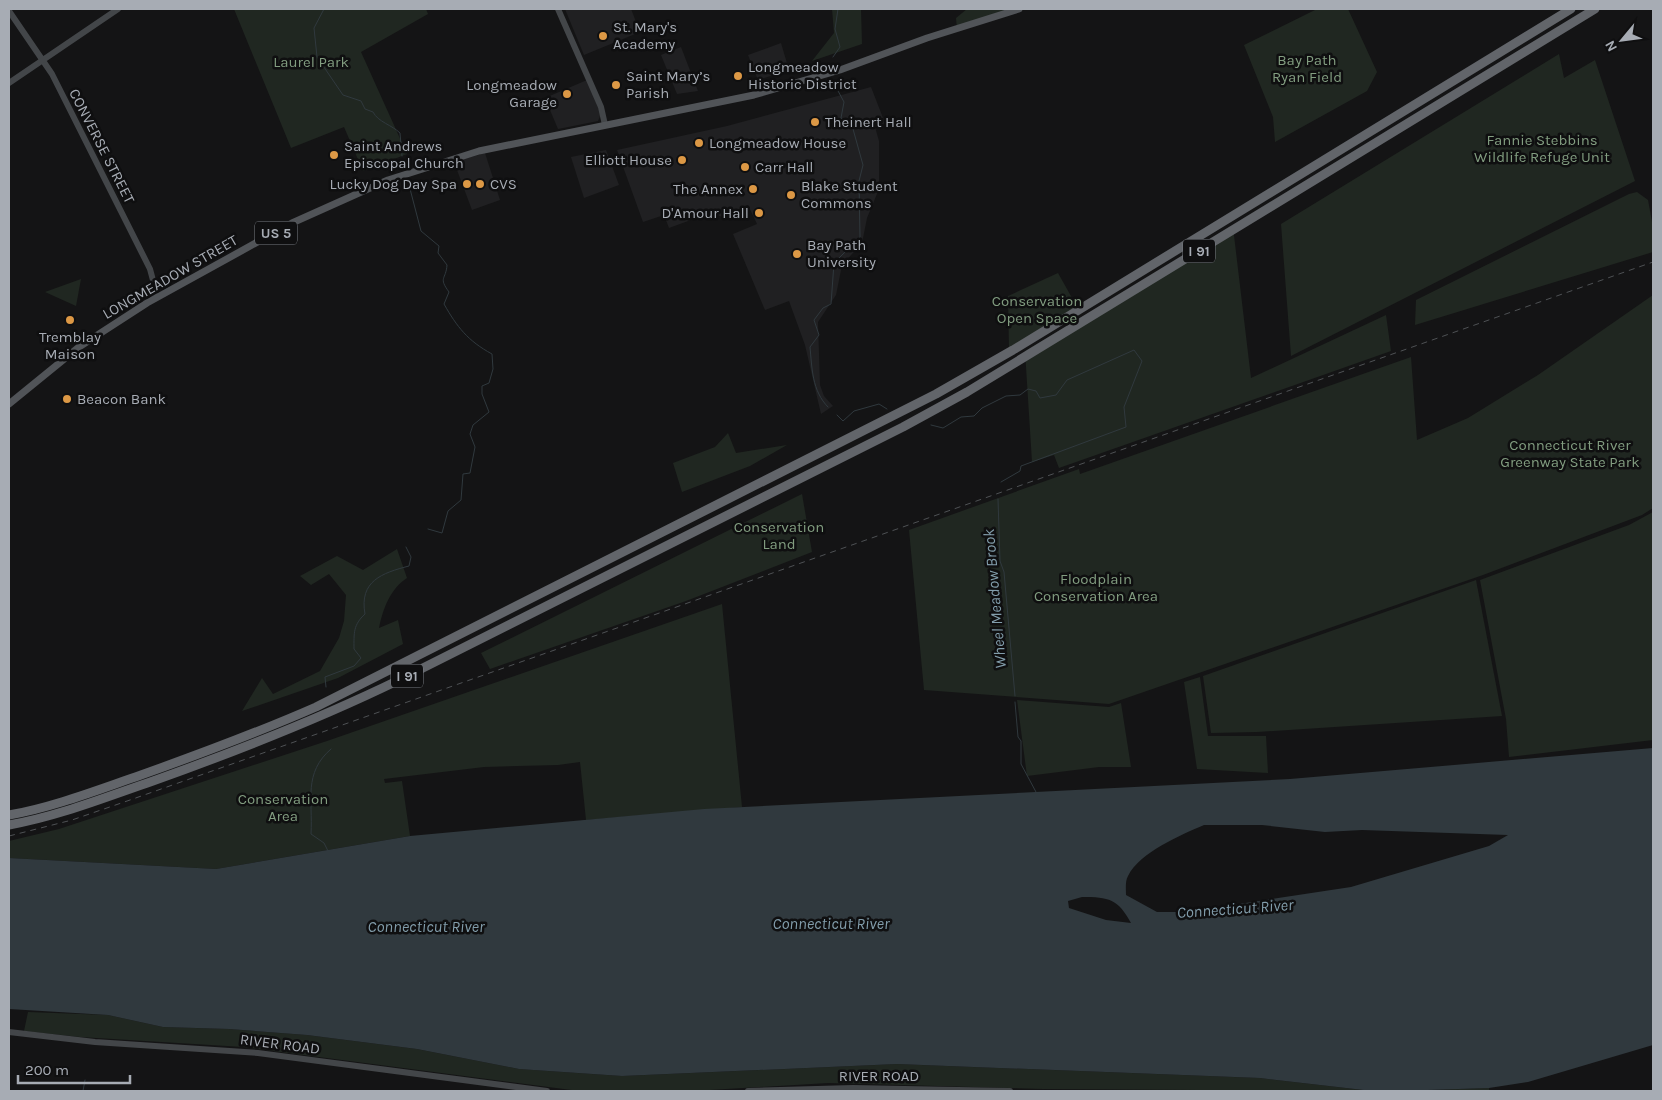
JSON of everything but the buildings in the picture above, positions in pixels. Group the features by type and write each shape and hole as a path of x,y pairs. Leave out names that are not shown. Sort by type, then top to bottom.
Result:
{"highway":[{"name":"I 91","path":"9,815 42,808 104,788 235,741 302,713 911,408 988,365 1571,9"},
{"name":"I 91","path":"9,825 54,814 116,794 244,748 326,714 408,676 916,420 988,380 1595,9"}],"main road":[{"name":"LONGMEADOW STREET","path":"9,404 79,347 154,299 292,223 388,180 479,151 741,98 790,86 1019,9"}],"street":[{"path":"9,83 118,9"},
{"path":"558,9 601,107 605,125"},
{"name":"CONVERSE STREET","path":"9,11 44,60 150,269 154,284 154,299"},
{"name":"RIVER ROAD","path":"9,1032 94,1042 258,1053 547,1091"},
{"name":"RIVER ROAD","path":"748,1091 814,1088 1010,1091"}],"shaded area":[{"name":"St. Mary's Academy","path":"565,9 631,9 640,32 584,55"},
{"path":"781,43 789,70 758,80 748,55"},
{"path":"681,47 698,91 677,94 661,55"},
{"path":"587,80 601,114 598,121 558,129 545,98"},
{"name":"Bay Path University","path":"871,87 885,123 875,127 879,141 879,189 867,218 862,243 842,265 836,295 818,322 820,385 824,396 833,406 821,414 805,345 789,301 765,310 733,234 757,224 748,205 723,217 710,213 669,228 664,215 643,222 617,150 727,126"},
{"path":"606,150 619,185 584,198 571,157"},
{"path":"485,153 500,200 472,210 454,162"}],"green space":[{"name":"Laurel Park","path":"234,9 426,9 428,14 361,52 407,154 363,171 344,127 291,148"},
{"path":"832,9 861,9 862,44 812,61 834,33"},
{"path":"967,9 1019,9 957,29 956,18"},
{"name":"Bay Path Ryan Field","path":"1317,9 1348,9 1377,72 1367,91 1275,142 1273,117 1244,45"},
{"name":"Fannie Stebbins Wildlife Refuge Unit","path":"1559,54 1564,78 1595,60 1635,181 1291,356 1281,224"},
{"path":"1637,192 1648,200 1653,227 1653,252 1415,325 1416,300 1629,194"},
{"path":"1233,227 1251,378 1386,315 1391,351 1059,468 1054,455 1032,462 1025,351"},
{"name":"Conservation Open Space","path":"1058,273 1081,314 1009,349 1008,296"},
{"path":"81,279 76,306 45,292"},
{"name":"Floodplain Conservation Area","path":"1653,295 1653,508 1642,515 1483,575 1109,704 924,690 909,530 1079,469 1080,474 1411,357 1417,440 1468,418 1538,375"},
{"name":"Conservation Land","path":"728,433 736,453 787,445 750,466 682,492 673,463 715,447"},
{"name":"Conservation Land","path":"802,494 812,552 686,601 490,669 481,653"},
{"name":"Connecticut River Greenway State Park","path":"1653,512 1653,740 1509,757 1506,719 1480,580 1629,525"},
{"path":"397,549 407,578 396,588 388,600 379,628 398,620 403,644 338,678 242,711 262,678 273,694 320,671 339,638 344,621 346,595 329,574 311,585 300,576 337,556 363,570"},
{"path":"1476,580 1502,716 1257,732 1211,733 1203,676"},
{"name":"Conservation Area","path":"722,604 742,807 586,820 580,762 558,765 484,767 384,779 385,783 402,781 410,836 216,869 9,858 9,841 59,829 327,741"},
{"path":"1200,677 1208,736 1266,736 1268,773 1197,769 1184,682"},
{"path":"1017,700 1109,707 1121,703 1131,767 1099,767 1027,776"},
{"path":"28,1012 108,1015 163,1027 229,1029 307,1035 417,1049 519,1069 622,1076 897,1064 1260,1078 1372,1091 1043,1089 828,1083 693,1091 579,1091 243,1047 80,1037 24,1031"},
{"path":"1489,1088 1489,1091 1398,1091"}],"water":[{"name":"Connecticut River","path":"1653,748 1653,1045 1528,1082 1489,1088 1398,1091 1372,1091 1260,1078 897,1064 622,1076 519,1069 417,1049 307,1035 229,1029 163,1027 108,1015 9,1009 9,858 216,869 410,836 704,809 1290,779","holes":["1204,825 1262,825 1325,832 1362,830 1508,835 1489,846 1351,887 1186,912 1157,912 1126,895 1127,878 1142,859 1162,845","1082,897 1112,901 1122,909 1131,923 1106,920 1069,908 1068,901"]}],"waterway":[{"path":"324,9 314,28 317,57 343,95 361,101 365,109 373,112 378,118 400,133 402,156"},
{"name":"Wheel Meadow Brook","path":"833,57 840,47 835,29 838,9"},
{"name":"Wheel Meadow Brook","path":"828,407 816,387 812,371 810,347 819,335 814,320 823,308 831,304 834,263 860,237 859,181 863,165 853,129 841,118 844,102 837,89"},
{"path":"409,185 421,231 439,246 438,253 447,265 443,281 449,292 444,304 464,333 476,344 492,354 493,369 489,383 482,386 482,394 489,412 473,425 470,434 475,447 470,473 463,474 461,500 448,511 442,533 428,529"},
{"name":"Wheel Meadow Brook","path":"931,425 943,428 961,417 974,416 982,408 1006,396 1020,395 1028,389 1036,391 1040,398 1056,395 1067,380 1134,350 1142,361 1124,407 1126,427 1021,466 1020,471 1001,482"},
{"name":"Wheel Meadow Brook","path":"837,415 843,421 854,411 879,404 887,409"},
{"name":"Wheel Meadow Brook","path":"998,499 1000,561 1004,572 1015,696"},
{"path":"326,687 325,677 354,666 361,658 354,649 354,634 358,622 365,614 364,603 369,586 382,576 409,566 411,557 406,547"},
{"name":"Wheel Meadow Brook","path":"1015,702 1018,737 1021,741 1021,764 1036,792"},
{"path":"329,853 324,843 311,834 311,788 316,768 331,749"},
{"path":"83,1091 85,1080"}],"railway":[{"path":"9,836 72,820 130,800 1653,262"}],"place":[{"name":"St. Mary's Academy","path":"603,36"},
{"name":"Longmeadow Historic District","path":"738,76"},
{"name":"Saint Mary’s Parish","path":"616,85"},
{"name":"Longmeadow Garage","path":"567,94"},
{"name":"Theinert Hall","path":"815,122"},
{"name":"Longmeadow House","path":"699,143"},
{"name":"Saint Andrews Episcopal Church","path":"334,155"},
{"name":"Elliott House","path":"682,160"},
{"name":"Carr Hall","path":"745,167"},
{"name":"Lucky Dog Day Spa","path":"467,184"},
{"name":"CVS","path":"480,184"},
{"name":"The Annex","path":"753,189"},
{"name":"Blake Student Commons","path":"791,195"},
{"name":"D'Amour Hall","path":"759,213"},
{"name":"Bay Path University","path":"797,254"},
{"name":"Tremblay Maison","path":"70,320"},
{"name":"Beacon Bank","path":"67,399"}]}
